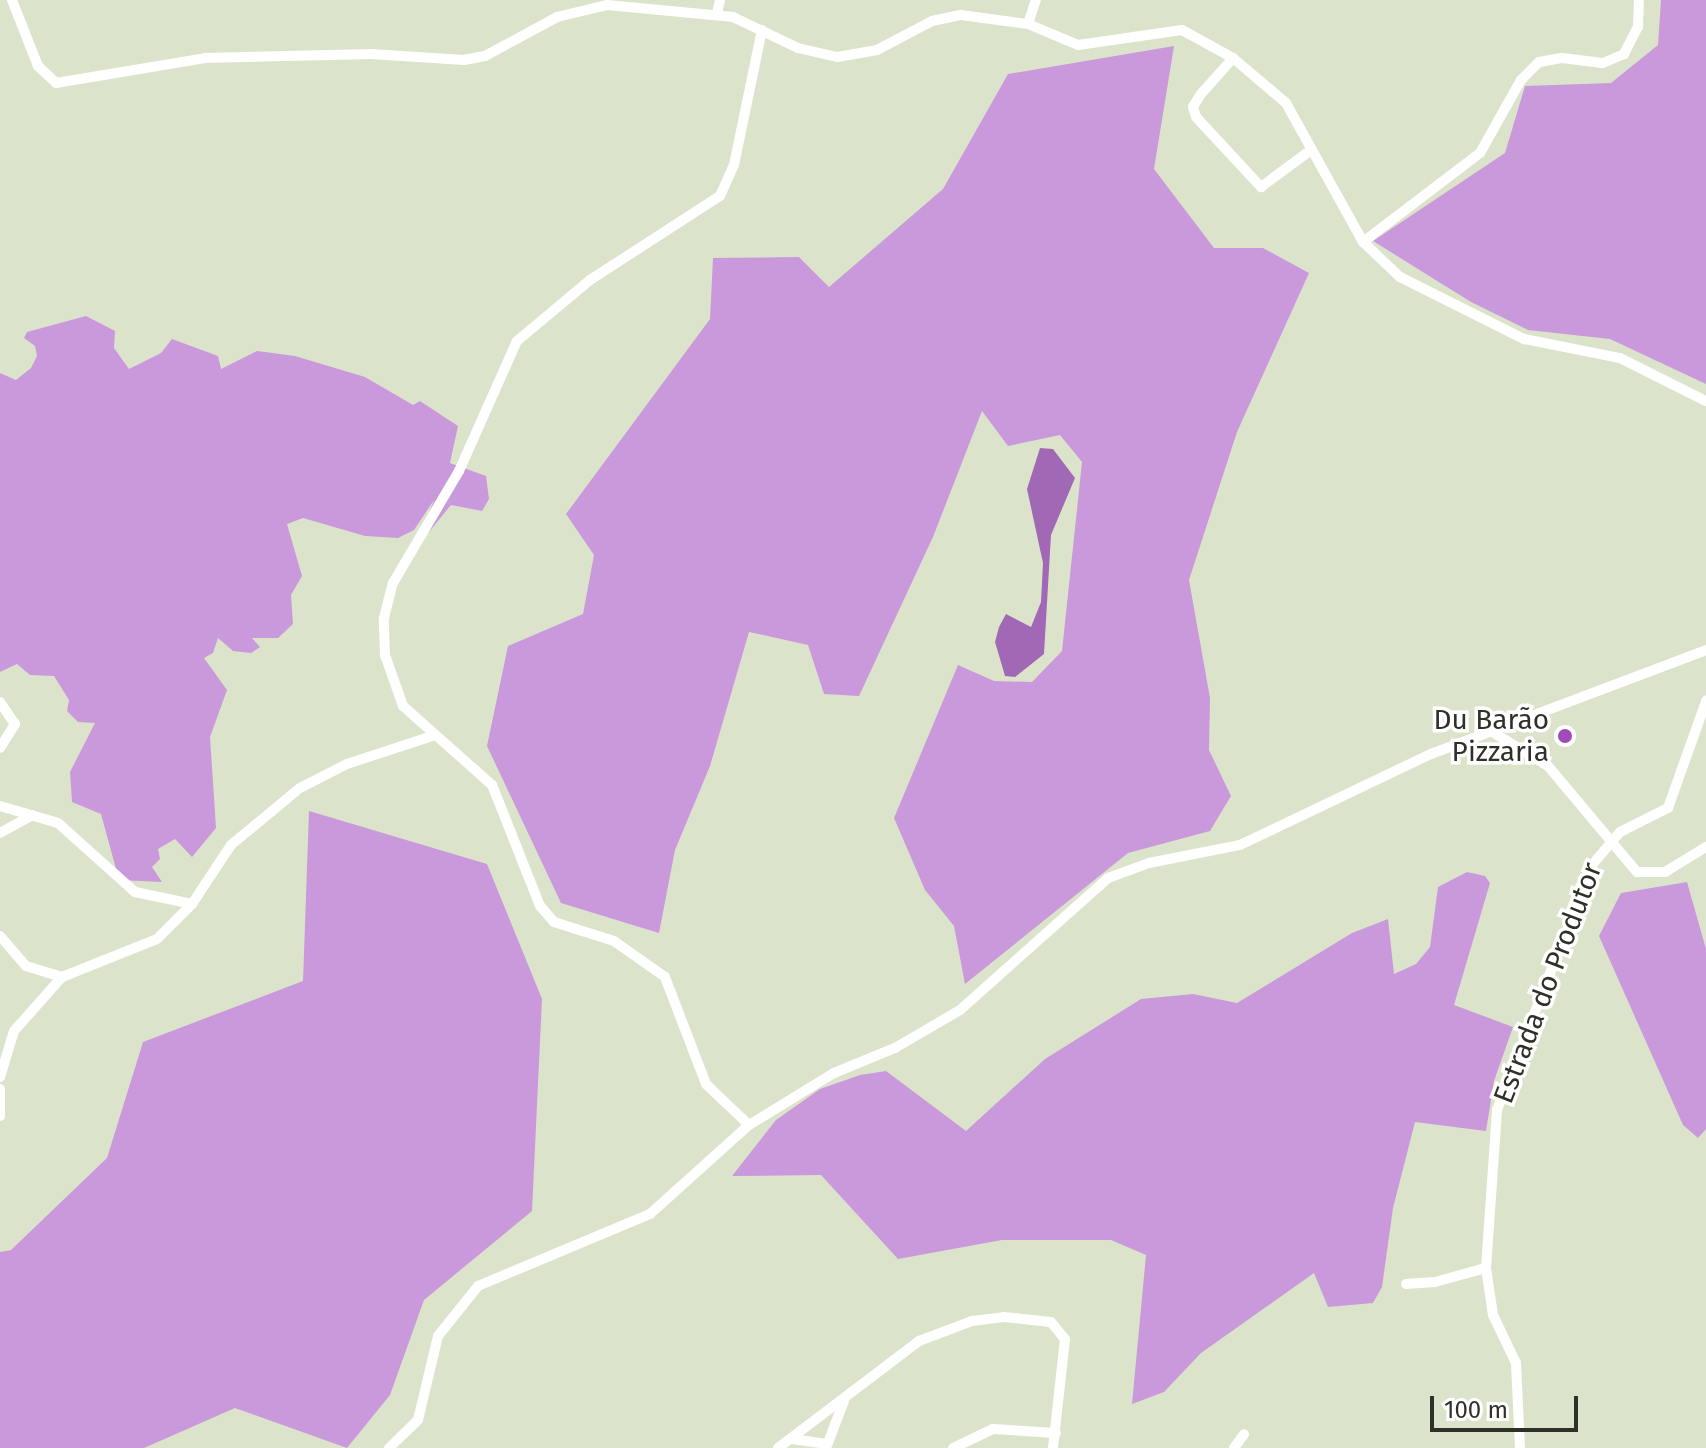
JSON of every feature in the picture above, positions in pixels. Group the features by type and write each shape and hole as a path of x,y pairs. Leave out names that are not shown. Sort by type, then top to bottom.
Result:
{"street":[{"path":"12,0 38,66 56,83 205,58 371,54 464,60 485,56 536,27 583,9 634,5 717,13 798,48 837,57 877,50 945,16 1028,24 1078,45 1182,30 1233,58 1286,103 1363,242 1400,277 1500,329 1541,343 1620,358 1706,401"},
{"path":"717,13 720,0"},
{"path":"1028,24 1036,0"},
{"path":"1363,242 1480,153 1521,80 1539,62 1562,58 1603,63 1624,54 1638,27 1639,0"},
{"path":"749,1125 706,1084 665,977 633,951 548,917 533,892 492,785 464,756 403,706 385,655 384,618 393,583 459,471 517,341 590,280 720,196 734,165 762,30"},
{"path":"1233,58 1201,94 1193,107 1196,117 1261,187 1311,150"},
{"path":"389,1448 418,1420 438,1336 463,1299 498,1274 636,1223 749,1125 834,1073 895,1048 960,1010 1108,878 1149,863 1240,845 1491,731 1706,650"},
{"name":"Estrada do Produtor","path":"1520,1448 1516,1363 1493,1315 1486,1268 1502,1092 1592,865 1610,840 1668,808 1682,779 1706,701"},
{"path":"0,702 15,724 0,748"},
{"path":"1491,731 1548,766 1637,872 1648,876 1678,866 1706,847"},
{"path":"0,1077 14,1031 62,977 157,939 192,904 231,845 300,788 347,764 435,735"},
{"path":"0,806 34,814 71,832 135,892 192,904"},
{"path":"0,833 34,814"},
{"path":"0,936 26,966 62,977"},
{"path":"0,1089 0,1116"},
{"path":"1406,1284 1435,1282 1486,1268"},
{"path":"778,1448 919,1341 942,1329 972,1321 1039,1319 1059,1328 1065,1339 1053,1448"},
{"path":"792,1439 827,1446 845,1399"},
{"path":"821,1417 834,1426"},
{"path":"953,1448 993,1429 1056,1433"},
{"path":"1234,1448 1244,1434"}],"shaded area":[{"path":"1661,0 1706,0 1706,384 1610,339 1528,330 1471,302 1373,241 1505,153 1525,86 1611,83 1658,45"},
{"path":"1174,46 1154,169 1214,248 1263,248 1309,273 1237,432 1189,580 1210,698 1209,750 1231,796 1210,831 1128,853 965,984 954,926 925,890 894,818 958,665 994,681 1032,682 1062,651 1082,462 1060,435 1008,446 982,411 933,537 859,696 824,694 808,645 749,632 710,766 675,850 659,933 561,903 487,746 508,646 583,614 594,555 566,514 710,319 713,258 799,257 829,287 943,189 1008,74"},
{"path":"86,316 115,331 114,348 129,369 161,353 172,339 218,356 221,369 257,351 295,356 365,377 413,405 420,401 458,426 450,463 486,476 489,499 482,511 451,505 414,550 434,500 414,530 398,538 365,536 303,518 287,524 302,576 291,595 293,624 278,638 252,638 260,647 251,653 233,651 218,638 213,653 204,658 227,690 210,737 216,828 192,857 175,839 158,849 160,859 152,867 162,882 119,880 101,814 72,802 70,772 95,723 78,722 67,711 69,700 54,676 30,675 17,664 0,672 0,373 16,380 31,368 37,356 35,346 24,338 27,332"},
{"path":"1040,448 1053,449 1075,478 1051,535 1044,654 1015,677 1005,676 995,642 999,627 1006,614 1031,627 1041,602 1043,563 1027,489"},
{"path":"309,811 487,864 542,999 532,1211 424,1300 390,1395 347,1448 235,1408 144,1448 0,1448 0,1252 11,1250 107,1158 143,1042 303,981"},
{"path":"1467,872 1485,876 1490,883 1454,1005 1513,1027 1494,1081 1486,1131 1415,1122 1393,1208 1382,1287 1373,1303 1328,1307 1314,1273 1201,1353 1164,1392 1132,1404 1146,1255 1111,1240 1002,1240 898,1259 821,1175 732,1176 776,1120 820,1089 860,1075 886,1071 966,1131 1045,1059 1141,999 1193,994 1237,1003 1352,933 1388,919 1394,974 1416,964 1430,947 1438,887"},
{"path":"1687,882 1706,949 1706,1129 1698,1138 1683,1125 1599,936 1621,893"}],"place":[{"name":"Du Barão Pizzaria","path":"1565,736"}]}
